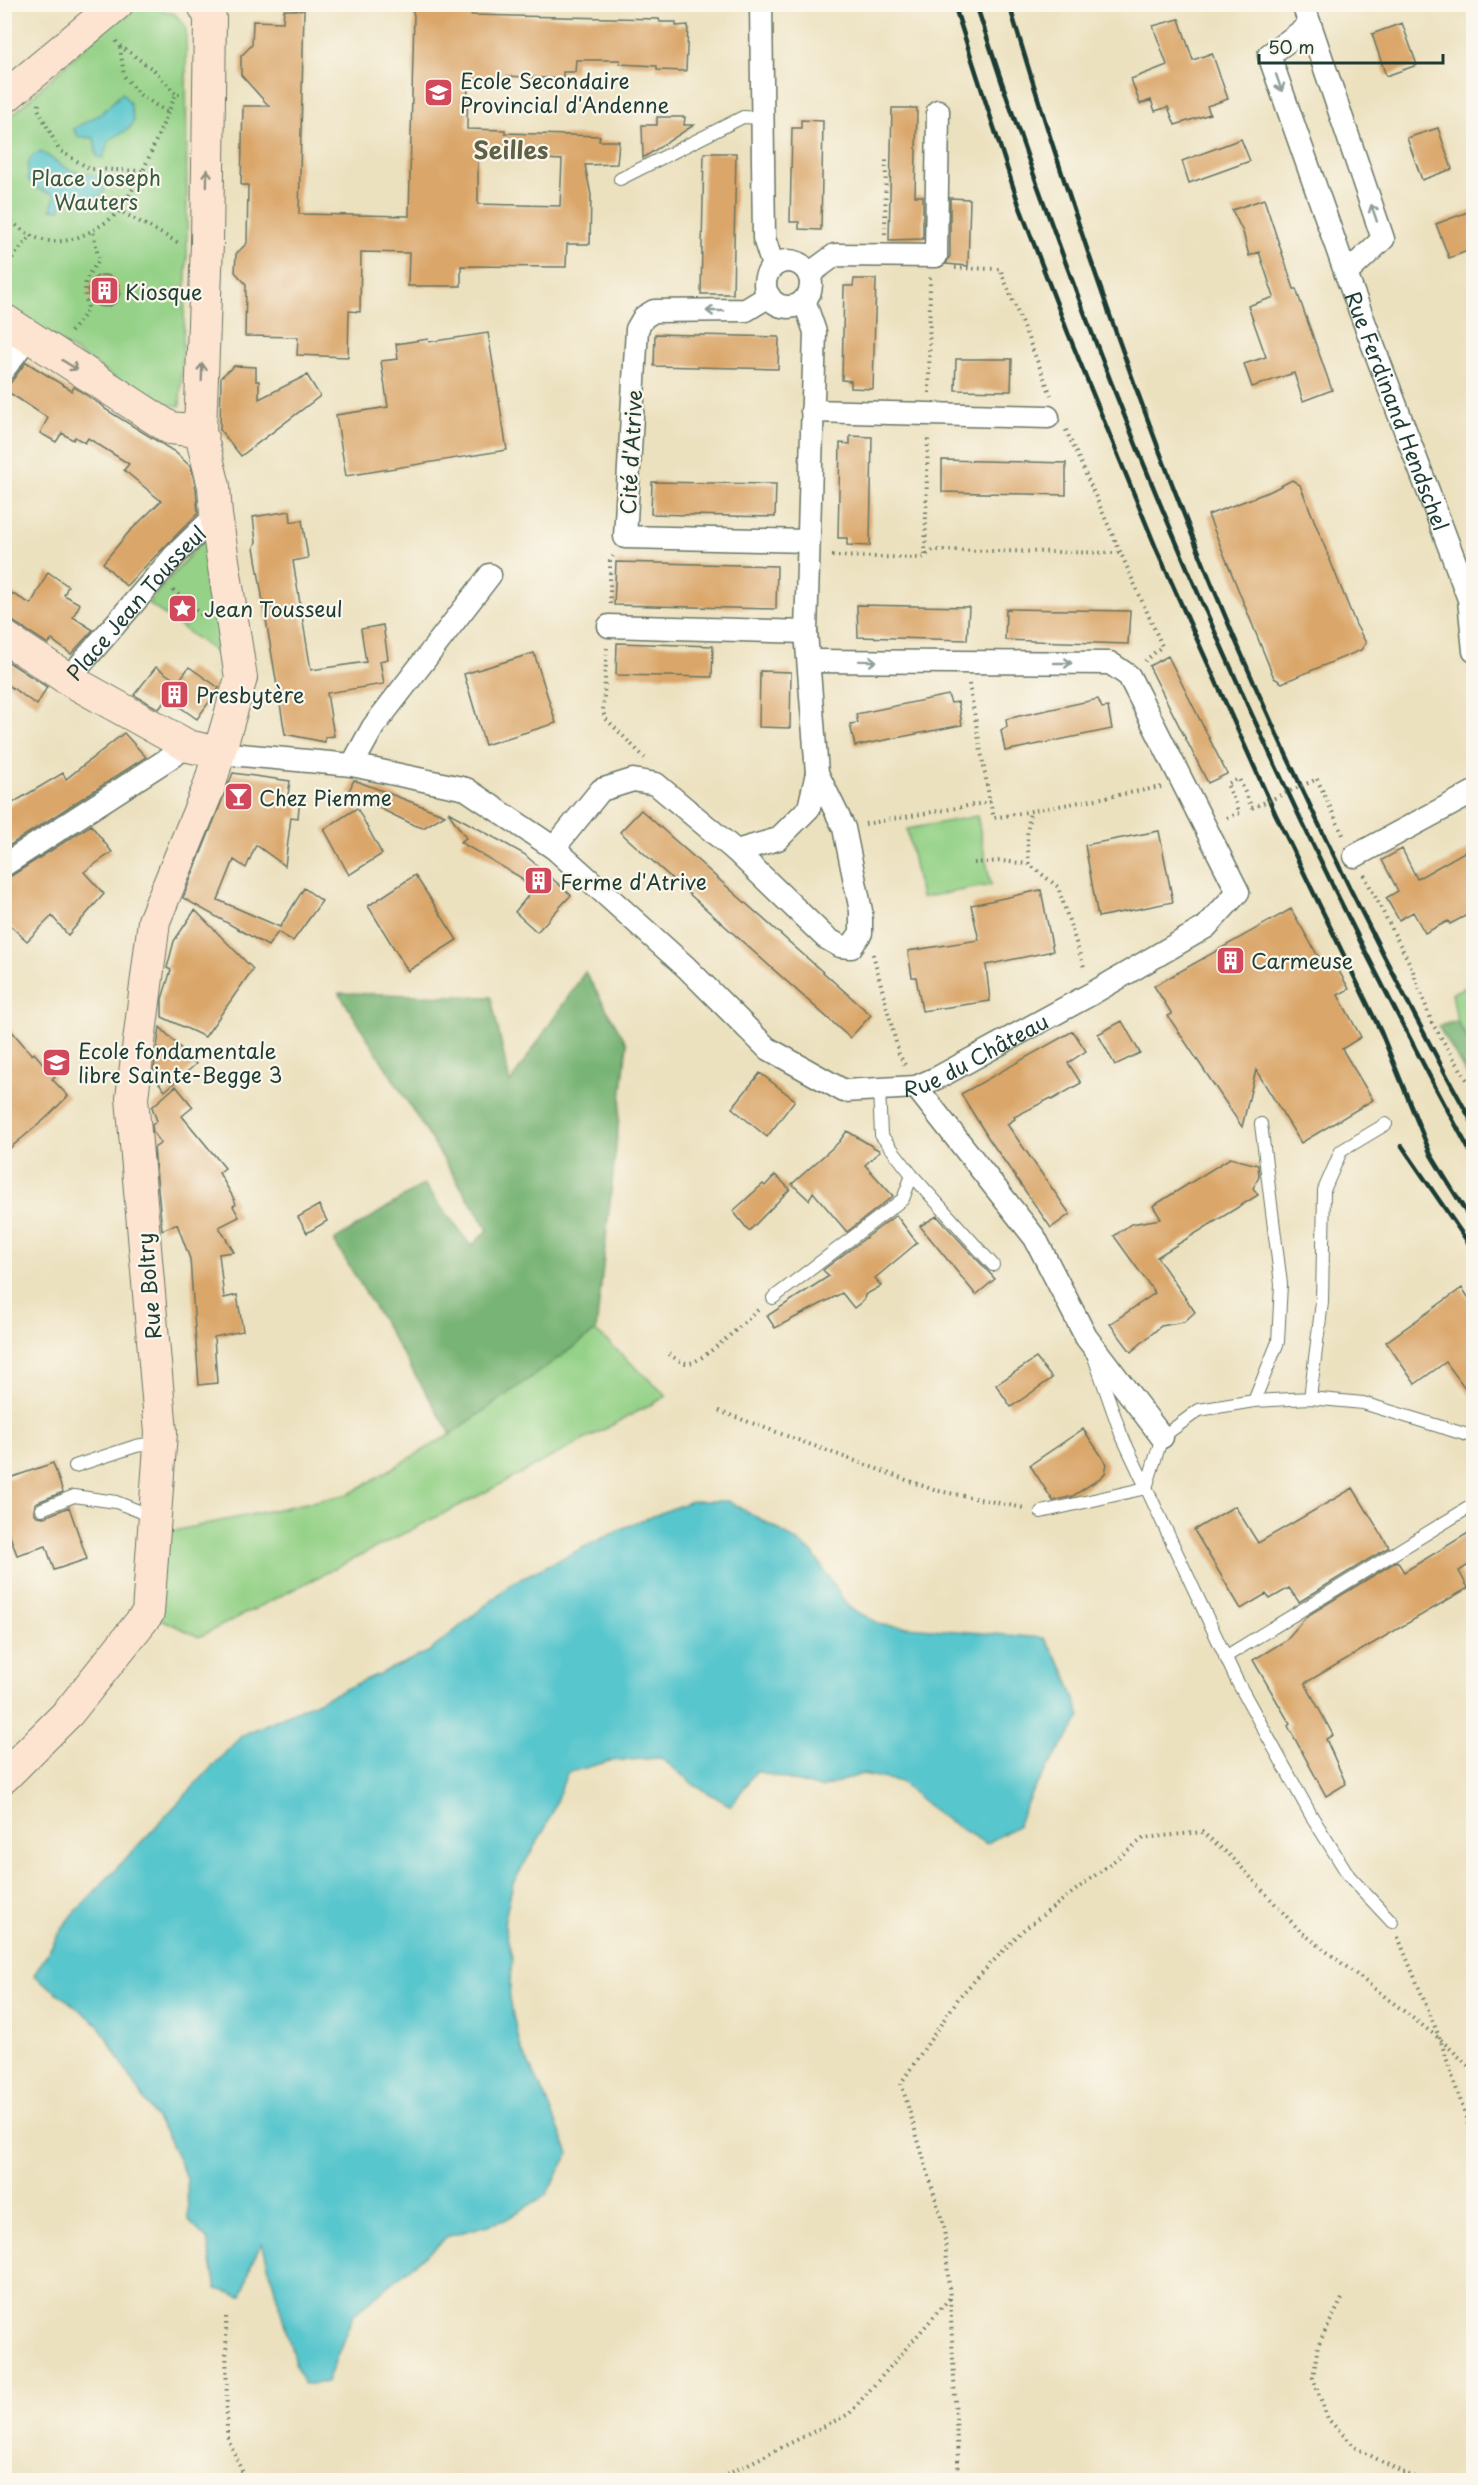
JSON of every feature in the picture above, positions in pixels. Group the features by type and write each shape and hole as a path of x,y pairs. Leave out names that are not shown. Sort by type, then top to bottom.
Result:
{"street":[{"path":"4,369 16,329 170,428 200,431 207,243 210,17 203,4"},
{"path":"761,4 764,238 774,266"},
{"path":"4,98 108,11"},
{"name":"Rue Ferdinand Hendschel","path":"1346,274 1383,239 1307,15 1269,56 1346,274 1469,599 1473,651"},
{"path":"809,274 835,255 936,256 938,111"},
{"path":"793,261 809,274 811,288 799,304 785,306 769,296 765,284 769,271 774,266 793,261"},
{"name":"Cité d'Atrive","path":"769,296 746,310 654,311 644,317 637,329 625,537 807,548"},
{"path":"736,851 778,838 809,808 817,773 806,632 815,332 804,300"},
{"path":"812,411 1056,416"},
{"name":"Place Jean Tousseul","path":"200,431 214,486 216,514 241,678 219,753 188,747 68,679 175,555 216,514"},
{"path":"352,765 373,727 490,576"},
{"path":"609,626 806,632"},
{"path":"4,637 68,679"},
{"path":"810,661 1110,663 1129,676"},
{"name":"Rue du Château","path":"219,753 352,765 466,789 554,848 686,966 767,1048 844,1091 916,1087 939,1077 1091,994 1206,927 1238,892 1129,676"},
{"path":"4,865 188,747"},
{"name":"Rue Boltry","path":"4,1777 69,1712 148,1613 160,1442 132,1098 154,921 209,787 219,753"},
{"path":"554,848 601,790 633,780 656,784 736,851 826,938 840,946 852,947 861,933 861,911 844,828 817,773"},
{"path":"1354,856 1473,792"},
{"path":"916,1087 1035,1238 1086,1336 1162,1437"}],"lane":[{"path":"620,179 743,117 762,118"},
{"path":"879,1088 881,1135 912,1175 993,1265"},
{"path":"1254,1401 1278,1342 1281,1284 1261,1124"},
{"path":"1310,1398 1322,1302 1324,1190 1341,1152 1386,1124"},
{"path":"772,1298 903,1199 912,1175"},
{"path":"1086,1336 1121,1434 1225,1657 1311,1815 1349,1876 1392,1922"},
{"path":"1146,1488 1162,1437 1199,1410 1254,1401 1310,1398 1363,1403 1473,1437"},
{"path":"75,1467 136,1446 160,1442"},
{"path":"1041,1512 1146,1488"},
{"path":"42,1509 74,1496 116,1502 155,1518"},
{"path":"1225,1657 1468,1508 1473,1510"}],"path":[{"path":"108,11 120,46 124,76 140,95 168,112"},
{"path":"120,46 154,70 176,94 208,93"},
{"path":"4,212 30,237 52,242 80,238 93,231 120,211 143,171 176,94"},
{"path":"41,96 38,109 59,150 90,169 143,171"},
{"path":"885,255 886,158"},
{"path":"120,211 176,243 207,243"},
{"path":"55,355 88,309 83,287 89,273 99,261 93,231"},
{"path":"4,274 11,259 30,237"},
{"path":"953,268 1000,268 1056,416 1162,646 1129,676"},
{"path":"625,537 610,561 609,626 603,711 605,718 654,767 656,784"},
{"path":"807,548 921,558 933,550 1119,553"},
{"path":"965,662 994,818 1182,783"},
{"path":"1240,813 1227,784 1239,779 1252,808 1317,779 1340,829"},
{"path":"844,828 990,802"},
{"path":"1029,864 1027,836 1030,811"},
{"path":"1354,856 1411,966 1432,1023 1473,1091"},
{"path":"974,863 1001,861 1029,864 1058,887 1091,994"},
{"path":"861,933 874,957 899,1054 916,1087"},
{"path":"669,1354 682,1362 690,1363 702,1357 772,1298"},
{"path":"719,1411 934,1490 1041,1512"},
{"path":"959,2481 950,2298 944,2227 901,2084 960,1996 1022,1930 1144,1838 1202,1832 1232,1857 1300,1931 1440,2039 1473,2071"},
{"path":"1392,1922 1440,2039 1473,2142"},
{"path":"716,2481 849,2414 950,2298"},
{"path":"1342,2299 1318,2345 1313,2378 1328,2419 1356,2448 1406,2474 1425,2481"},
{"path":"226,2317 227,2436 246,2481"}],"green space":[{"name":"Place Joseph Wauters","path":"129,5 144,5 175,14 186,27 187,256 180,406 153,403 21,316 5,303 4,123"},
{"path":"209,533 229,662 148,603"},
{"path":"977,816 991,885 921,898 907,829"},
{"path":"585,972 627,1044 596,1331 451,1434 334,1241 424,1184 471,1246 488,1230 339,993 491,997 510,1083"},
{"path":"1473,984 1473,1049 1457,1021 1452,993"},
{"path":"1457,1021 1473,1049 1473,1085 1438,1026"},
{"path":"596,1331 667,1396 480,1495 199,1637 148,1613 154,1535 349,1494 451,1434"}],"water":[{"path":"122,93 130,103 134,121 129,129 109,140 103,158 97,157 94,138 79,137 73,129 101,114"},
{"path":"40,152 68,169 101,178 104,181 104,192 93,201 66,196 60,210 51,209 55,195 36,188 28,179 28,164 33,155"},
{"path":"691,1501 728,1501 778,1529 812,1552 848,1607 882,1625 1044,1638 1064,1669 1081,1717 1031,1793 1017,1826 986,1844 939,1815 901,1782 862,1774 821,1788 756,1771 731,1806 694,1785 661,1758 610,1761 567,1773 547,1825 513,1883 504,1923 512,1958 509,1999 521,2049 544,2093 569,2154 546,2195 505,2220 449,2236 353,2315 327,2382 304,2385 296,2366 262,2243 252,2262 242,2296 216,2289 207,2239 188,2220 187,2179 168,2138 98,2024 34,1975 67,1921 242,1735 430,1651 514,1582 623,1528"}],"building":[{"path":"284,10 304,10 299,214 409,216 414,15 412,10 471,12 471,15 659,19 660,22 676,22 676,26 688,25 686,71 657,70 657,66 620,64 620,60 576,60 575,72 563,72 563,79 507,76 507,80 468,79 467,129 505,130 505,133 600,136 599,141 619,141 617,164 585,165 591,195 590,244 567,244 566,267 461,266 461,286 408,286 409,253 361,252 360,312 349,311 348,357 297,355 298,337 245,336 246,284 235,272 236,254 247,243 248,185 241,185 243,106 269,106 241,75 241,56 252,45 253,21 283,22","holes":["478,154 544,157 544,159 562,160 560,206 478,204"]},
{"path":"1179,19 1193,60 1212,53 1228,99 1207,106 1210,114 1175,125 1168,107 1155,111 1151,100 1140,104 1131,79 1167,65 1153,26"},
{"path":"1402,23 1417,65 1386,76 1372,34"},
{"path":"892,108 917,108 915,196 923,196 923,239 889,240"},
{"path":"657,117 685,117 684,125 694,125 643,158 642,125 657,125"},
{"path":"801,120 823,121 821,230 799,229 799,222 790,222 792,128 801,128"},
{"path":"1438,128 1452,169 1422,180 1407,138"},
{"path":"1241,139 1250,161 1189,183 1182,161"},
{"path":"704,153 736,153 733,294 701,294"},
{"path":"950,198 970,199 968,266 946,264 950,256"},
{"path":"1264,199 1294,289 1296,289 1332,390 1303,401 1294,373 1252,387 1244,364 1266,357 1248,306 1274,297 1259,252 1249,256 1243,232 1232,210"},
{"path":"1473,210 1473,249 1449,258 1436,224"},
{"name":"Kiosque","path":"104,275 116,279 120,291 116,303 104,307 92,303 88,291 92,279"},
{"path":"854,279 876,279 873,389 851,388 851,381 842,380 844,286 853,286"},
{"path":"488,333 507,450 346,476 336,415 388,407 381,361 398,359 396,344 428,339 429,342"},
{"path":"655,334 779,337 778,369 654,366"},
{"path":"956,359 1012,359 1011,391 955,390"},
{"path":"26,362 72,391 74,387 175,452 191,467 198,513 126,586 103,563 128,533 161,501 124,470 129,464 88,438 85,443 75,437 73,440 62,433 56,442 40,433 48,418 5,390"},
{"path":"234,366 256,367 259,399 307,375 320,396 241,456 220,430 221,377"},
{"path":"850,436 872,437 870,546 847,545 847,538 838,538 840,443 850,444"},
{"path":"942,460 1066,463 1066,495 942,492"},
{"path":"1292,480 1300,485 1356,625 1366,643 1361,650 1282,683 1274,678 1208,515 1271,491"},
{"path":"652,482 776,484 775,517 651,514"},
{"path":"290,511 291,522 302,520 308,558 293,561 311,670 366,662 361,629 383,625 388,659 380,661 384,684 327,693 334,736 325,737 325,742 285,734 254,547 256,542 253,517"},
{"path":"616,562 777,566 776,609 614,605"},
{"path":"48,572 68,586 64,595 80,604 73,617 93,630 71,654 52,640 48,644 14,622 4,619 4,589 31,604"},
{"path":"857,605 969,607 967,640 858,637"},
{"path":"1006,609 1130,611 1128,644 1005,640"},
{"path":"617,643 713,646 712,677 616,675"},
{"path":"534,653 556,723 485,745 464,674"},
{"path":"1168,656 1227,774 1208,783 1149,666"},
{"path":"4,659 47,687 37,705 4,682"},
{"name":"Presbytère","path":"156,667 178,682 189,667 219,688 197,719 167,698 159,709 134,695"},
{"path":"760,671 791,672 790,728 759,727"},
{"path":"948,695 951,703 958,702 962,725 855,746 850,724 858,723 856,714"},
{"path":"1098,699 1102,708 1108,707 1112,729 1005,751 1001,730 1007,727 1006,719"},
{"path":"124,733 146,757 4,849 4,808 63,773 66,779"},
{"path":"233,773 290,781 288,795 300,796 298,818 291,817 285,866 256,845 246,868 234,860 218,900 280,927 304,888 322,901 293,941 278,932 268,946 183,898"},
{"path":"354,780 445,815 423,828 414,825 348,793"},
{"path":"357,808 382,854 349,875 324,829"},
{"path":"641,810 871,1015 850,1038 620,832"},
{"path":"448,812 524,854 571,895 537,932 515,912 531,892 520,877 460,842 466,838"},
{"path":"91,825 112,852 84,872 104,894 68,935 52,916 27,941 4,920 4,878 11,876"},
{"path":"1159,831 1173,902 1098,917 1085,845"},
{"path":"1473,847 1473,912 1425,933 1413,912 1399,920 1386,898 1398,891 1382,860 1402,849 1417,879"},
{"path":"415,875 457,940 408,971 368,906"},
{"path":"1041,890 1053,951 986,965 990,1001 922,1011 916,977 912,977 908,951 979,940 971,905"},
{"path":"1291,909 1326,970 1335,964 1349,989 1338,995 1361,1037 1342,1049 1373,1100 1301,1143 1256,1070 1242,1127 1168,1016 1172,1014 1154,986"},
{"path":"195,910 253,969 205,1037 162,1017 162,999 171,970 167,968 174,941"},
{"path":"1122,1021 1140,1053 1115,1065 1098,1034"},
{"path":"4,1022 32,1055 34,1053 55,1077 52,1079 68,1096 45,1119 4,1153"},
{"path":"160,1027 196,1064 165,1091 153,1075"},
{"path":"1073,1031 1086,1051 1068,1063 1081,1083 1052,1100 1051,1098 1014,1117 1015,1119 1007,1124 1070,1214 1051,1228 989,1139 961,1094"},
{"path":"760,1073 795,1100 767,1137 732,1108"},
{"path":"176,1086 193,1107 182,1116 225,1168 219,1173 233,1197 236,1204 233,1206 239,1217 219,1227 234,1252 219,1254 224,1298 237,1295 243,1331 214,1337 217,1383 199,1385 190,1259 177,1224 162,1230 154,1148 161,1143 153,1132 152,1125 157,1121 152,1107"},
{"path":"847,1131 880,1151 865,1165 893,1196 847,1232 813,1192 809,1200 792,1184 839,1142"},
{"path":"1230,1158 1258,1165 1259,1177 1253,1188 1258,1195 1157,1257 1195,1312 1184,1322 1161,1326 1131,1352 1110,1324 1155,1293 1114,1236 1131,1224 1161,1219 1153,1206"},
{"path":"775,1175 790,1189 749,1231 733,1211 763,1184 765,1186"},
{"path":"319,1205 327,1221 307,1233 298,1217"},
{"path":"896,1215 917,1243 875,1278 881,1286 865,1295 864,1300 854,1308 842,1293 775,1328 767,1316 829,1276 823,1270"},
{"path":"937,1216 995,1279 976,1295 920,1226"},
{"path":"1462,1288 1473,1304 1473,1399 1446,1362 1415,1384 1386,1342"},
{"path":"1036,1358 1052,1378 1011,1407 996,1385"},
{"path":"1083,1429 1107,1464 1105,1473 1073,1496 1053,1501 1030,1465"},
{"path":"53,1463 63,1492 35,1504 34,1512 37,1516 45,1517 69,1507 87,1559 54,1570 46,1546 17,1555 4,1520 4,1480"},
{"path":"1353,1488 1389,1547 1299,1602 1289,1588 1270,1599 1266,1594 1241,1609 1194,1530 1235,1506 1258,1543"},
{"path":"1473,1530 1473,1562 1459,1571 1468,1588 1305,1683 1333,1735 1326,1739 1346,1784 1326,1796 1288,1726 1290,1724 1253,1660 1285,1641 1307,1616 1397,1561 1404,1572"}],"railway":[{"path":"954,4 1019,205 1068,333 1156,548 1275,813 1381,1032 1431,1155 1474,1225"},
{"path":"976,4 1026,153 1080,301 1137,448 1198,593 1262,737 1330,879 1400,1020 1474,1159"},
{"path":"1009,4 1050,137 1117,335 1221,607 1288,758 1359,907 1474,1126"},
{"path":"1402,1146 1474,1251"}],"place":[{"name":"Ecole Secondaire Provincial d'Andenne","path":"439,92"},
{"name":"Kiosque","path":"104,291"},
{"name":"Jean Tousseul","path":"183,608"},
{"name":"Presbytère","path":"175,694"},
{"name":"Chez Piemme","path":"238,797"},
{"name":"Ferme d'Atrive","path":"539,881"},
{"name":"Carmeuse","path":"1230,960"},
{"name":"Ecole fondamentale libre Sainte-Begge 3","path":"57,1062"}],"district":[{"name":"Seilles","path":"511,149"}]}
